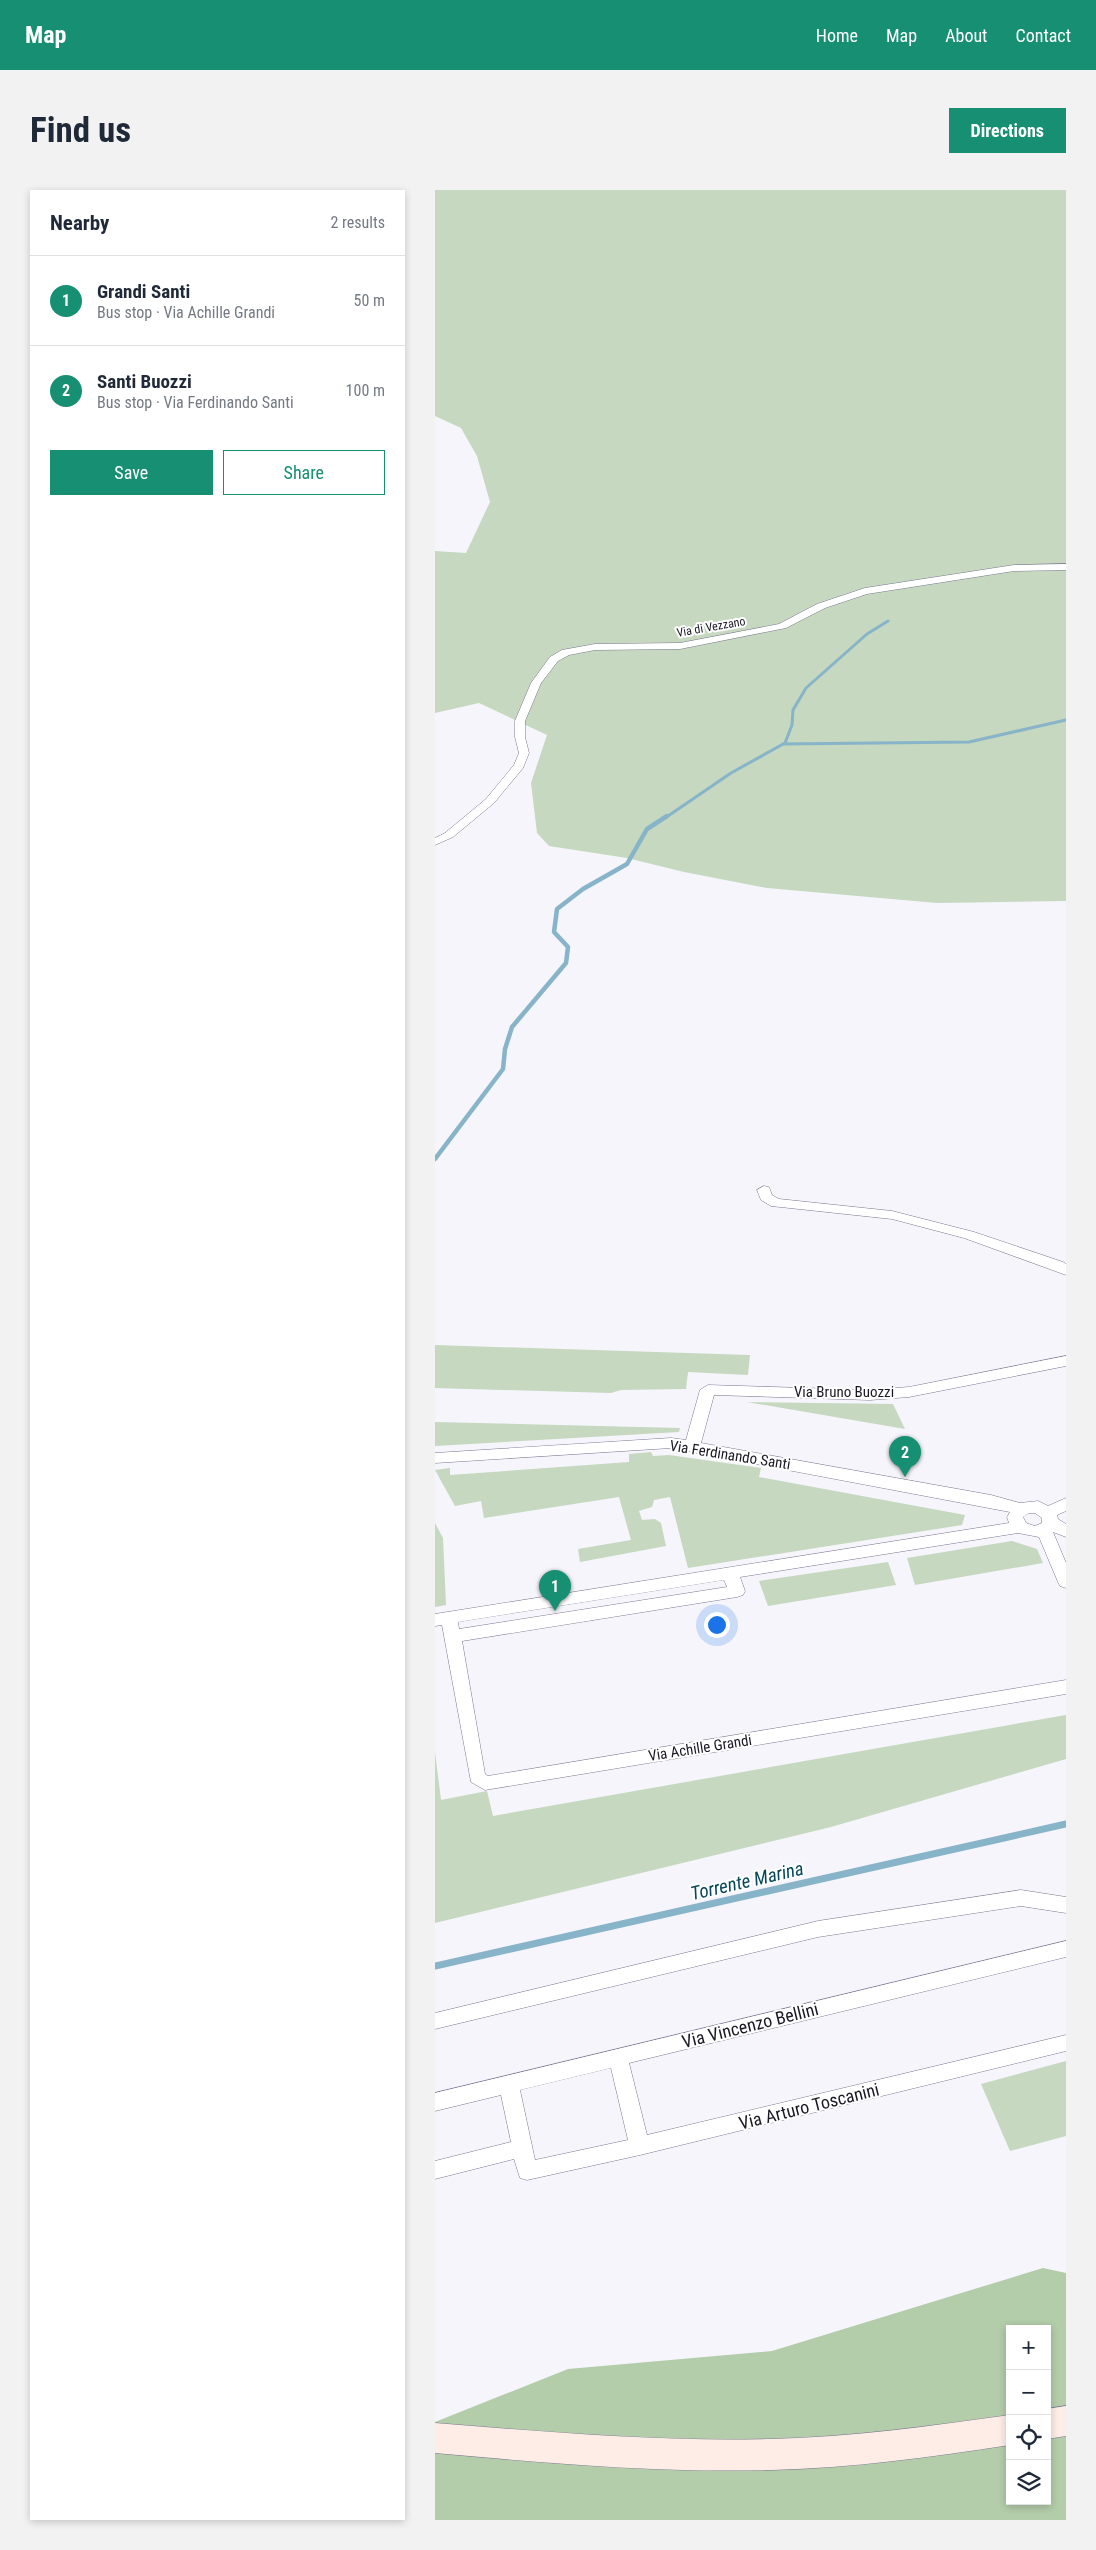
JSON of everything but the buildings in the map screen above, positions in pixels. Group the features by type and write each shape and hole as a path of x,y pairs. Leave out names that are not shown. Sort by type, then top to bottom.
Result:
{"main road":[{"path":"1051,2423 1066,2421"},
{"path":"435,2438 605,2452 738,2455 877,2446 1006,2430"}],"street":[{"name":"Via di Vezzano","path":"435,842 449,835 490,801 519,766 524,753 520,737 520,721 536,684 554,659 566,652 595,647 680,646 782,626 821,606 865,590 1015,568 1066,567"},
{"path":"765,1190 766,1197 776,1203 892,1216 969,1236 1058,1265 1066,1270"},
{"name":"Via Bruno Buozzi","path":"692,1447 709,1390 870,1395 909,1392 1066,1361"},
{"name":"Via Ferdinando Santi","path":"435,1458 671,1443 981,1499 1020,1509 1038,1507 1048,1522 1066,1531"},
{"path":"1066,1504 1048,1522 1066,1582"},
{"path":"1020,1509 1015,1520 1020,1527"},
{"name":"Via Ferdinando Santi","path":"1020,1527 1029,1532 1048,1522"},
{"name":"Via Achille Grandi","path":"1020,1527 442,1619 453,1636 477,1777 481,1783 485,1783 1066,1687"},
{"path":"453,1636 737,1590 730,1573"},
{"path":"435,2021 818,1929 1021,1898 1066,1905"},
{"name":"Via Vincenzo Bellini","path":"435,2102 1066,1949"},
{"name":"Via Arturo Toscanini","path":"523,2148 527,2171 640,2146 1066,2043"},
{"path":"619,2057 640,2146"},
{"path":"435,2170 523,2148 509,2084"}],"green space":[{"path":"435,190 1066,190 1066,901 937,903 767,888 684,872 627,858 549,846 537,833 531,783 547,735 479,703 435,713 435,551 466,553 490,502 477,456 461,428 435,416"},
{"path":"435,1345 750,1355 748,1375 688,1372 686,1389 621,1390 611,1393 435,1388"},
{"path":"747,1402 893,1404 905,1429"},
{"path":"435,1422 680,1428 679,1432 435,1446"},
{"path":"651,1452 653,1456 669,1455 761,1468 759,1477 965,1515 962,1525 688,1568 670,1497 654,1500 652,1507 639,1511 642,1520 655,1519 661,1523 666,1546 580,1562 578,1549 631,1540 619,1497 484,1518 481,1501 455,1506 435,1470 450,1468 450,1475 629,1462 629,1454"},
{"path":"435,1523 443,1538 446,1605 435,1607"},
{"path":"1012,1541 1037,1549 1043,1563 915,1585 907,1558"},
{"path":"888,1562 896,1585 768,1606 759,1581"},
{"path":"1066,1715 1066,1759 831,1827 435,1923 435,1752 441,1800 487,1791 493,1816"},
{"path":"1066,2061 1066,2136 1010,2151 981,2084"},
{"path":"1043,2268 1066,2273 1066,2520 435,2520 435,2422 568,2369 772,2351"}],"waterway":[{"path":"783,744 792,725 793,710 806,688 867,634 888,621"},
{"path":"783,744 969,742 1066,720"},
{"path":"665,818 731,773 783,744"},
{"path":"435,1159 503,1069 505,1049 512,1027 566,963 568,947 554,932 557,909 583,889 627,864 647,829 667,816"},
{"name":"Torrente Marina","path":"435,1966 1066,1824"}],"place":[{"name":"Santi Buozzi","path":"905,1477"},
{"name":"Grandi Santi","path":"555,1611"}]}
